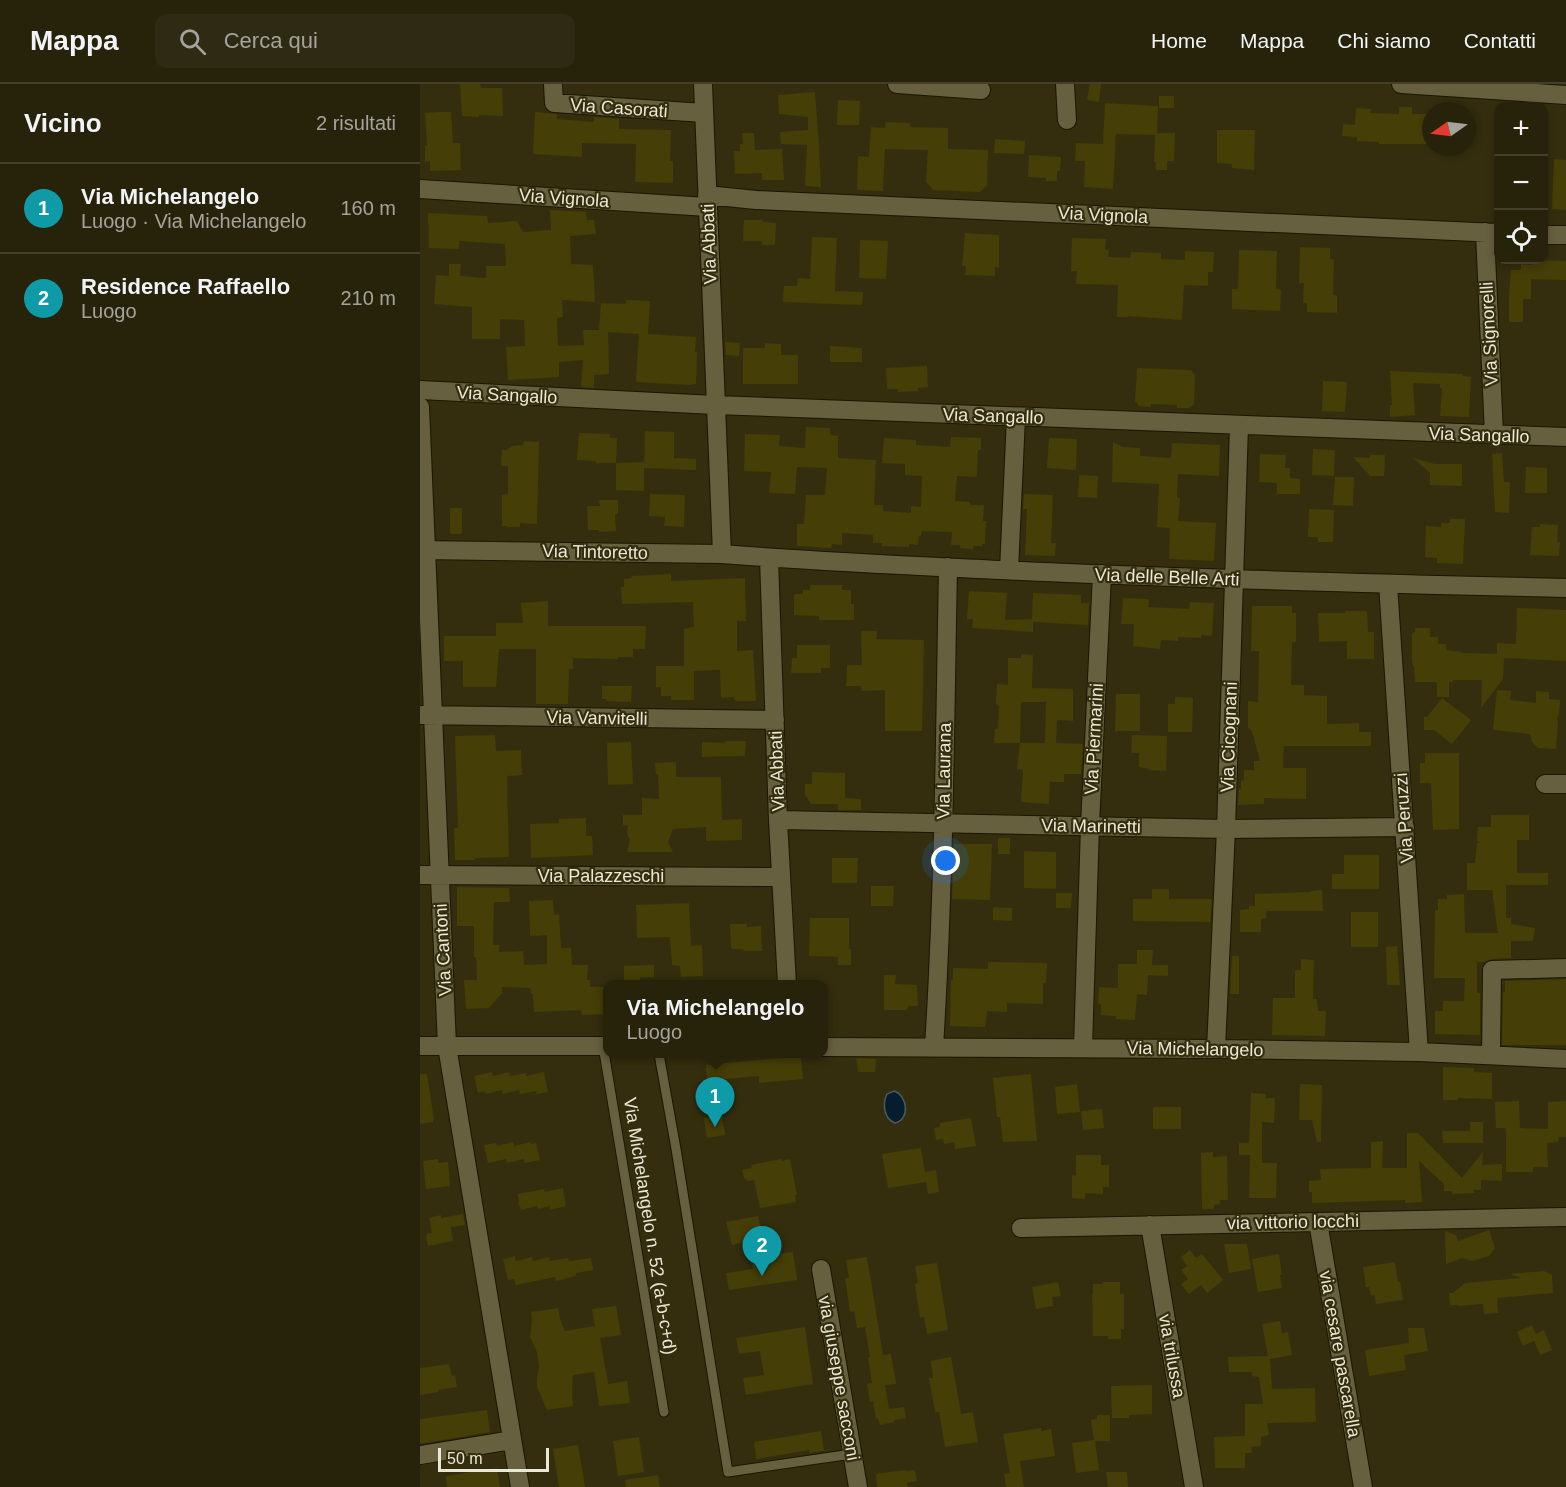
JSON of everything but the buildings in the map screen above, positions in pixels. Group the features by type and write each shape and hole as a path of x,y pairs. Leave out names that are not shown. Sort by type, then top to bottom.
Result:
{"street":[{"name":"Via Casorati","path":"553,84 554,103 704,113"},
{"name":"Via Abbati","path":"703,84 722,554"},
{"path":"897,84 981,90"},
{"path":"1065,84 1067,120"},
{"path":"1401,84 1481,87 1566,95"},
{"name":"Via Vignola","path":"420,189 707,201 756,200 1492,232"},
{"name":"Via Signorelli","path":"1492,232 1494,435"},
{"path":"1548,234 1566,236"},
{"name":"Via Sangallo","path":"420,390 715,405 1566,437"},
{"name":"Via Cantoni","path":"420,407 426,715 440,875 447,1046 520,1487"},
{"path":"1009,570 1016,417"},
{"name":"Via Cicognani","path":"1216,1048 1226,829 1239,426"},
{"name":"Via Tintoretto","path":"423,550 722,554 769,558"},
{"name":"Via Abbati","path":"769,558 778,820 787,980"},
{"name":"Via delle Belle Arti","path":"769,558 1388,585 1566,588"},
{"name":"Via Laurana","path":"934,1047 944,823 948,567"},
{"name":"Via Piermarini","path":"1083,1047 1090,826 1102,574"},
{"name":"Via Peruzzi","path":"1388,585 1419,1052"},
{"name":"Via Vanvitelli","path":"426,715 775,720"},
{"path":"1545,784 1566,784"},
{"name":"Via Marinetti","path":"778,820 1226,829 1405,827"},
{"name":"Via Palazzeschi","path":"420,875 781,877"},
{"path":"1491,1055 1492,970 1566,968"},
{"path":"420,1046 603,1046"},
{"name":"Via Michelangelo","path":"828,1047 1216,1048 1419,1052 1566,1059"},
{"name":"via vittorio locchi","path":"1021,1228 1566,1217"},
{"name":"via cesare pascarella","path":"1318,1222 1363,1487"},
{"name":"via trilussa","path":"1150,1225 1194,1487"},
{"name":"via giuseppe sacconi","path":"821,1269 858,1487"},
{"path":"420,1455 512,1440"}],"lane":[{"name":"Via Michelangelo n. 52 (a-b-c+d)","path":"607,1058 664,1412"},
{"path":"660,1058 728,1472 852,1454"}],"water":[{"path":"894,1091 902,1097 905,1107 903,1117 895,1123 888,1118 884,1107 887,1094"}],"place":[{"name":"Via Michelangelo","path":"715,1127"},
{"name":"Residence Raffaello","path":"762,1276"}]}
